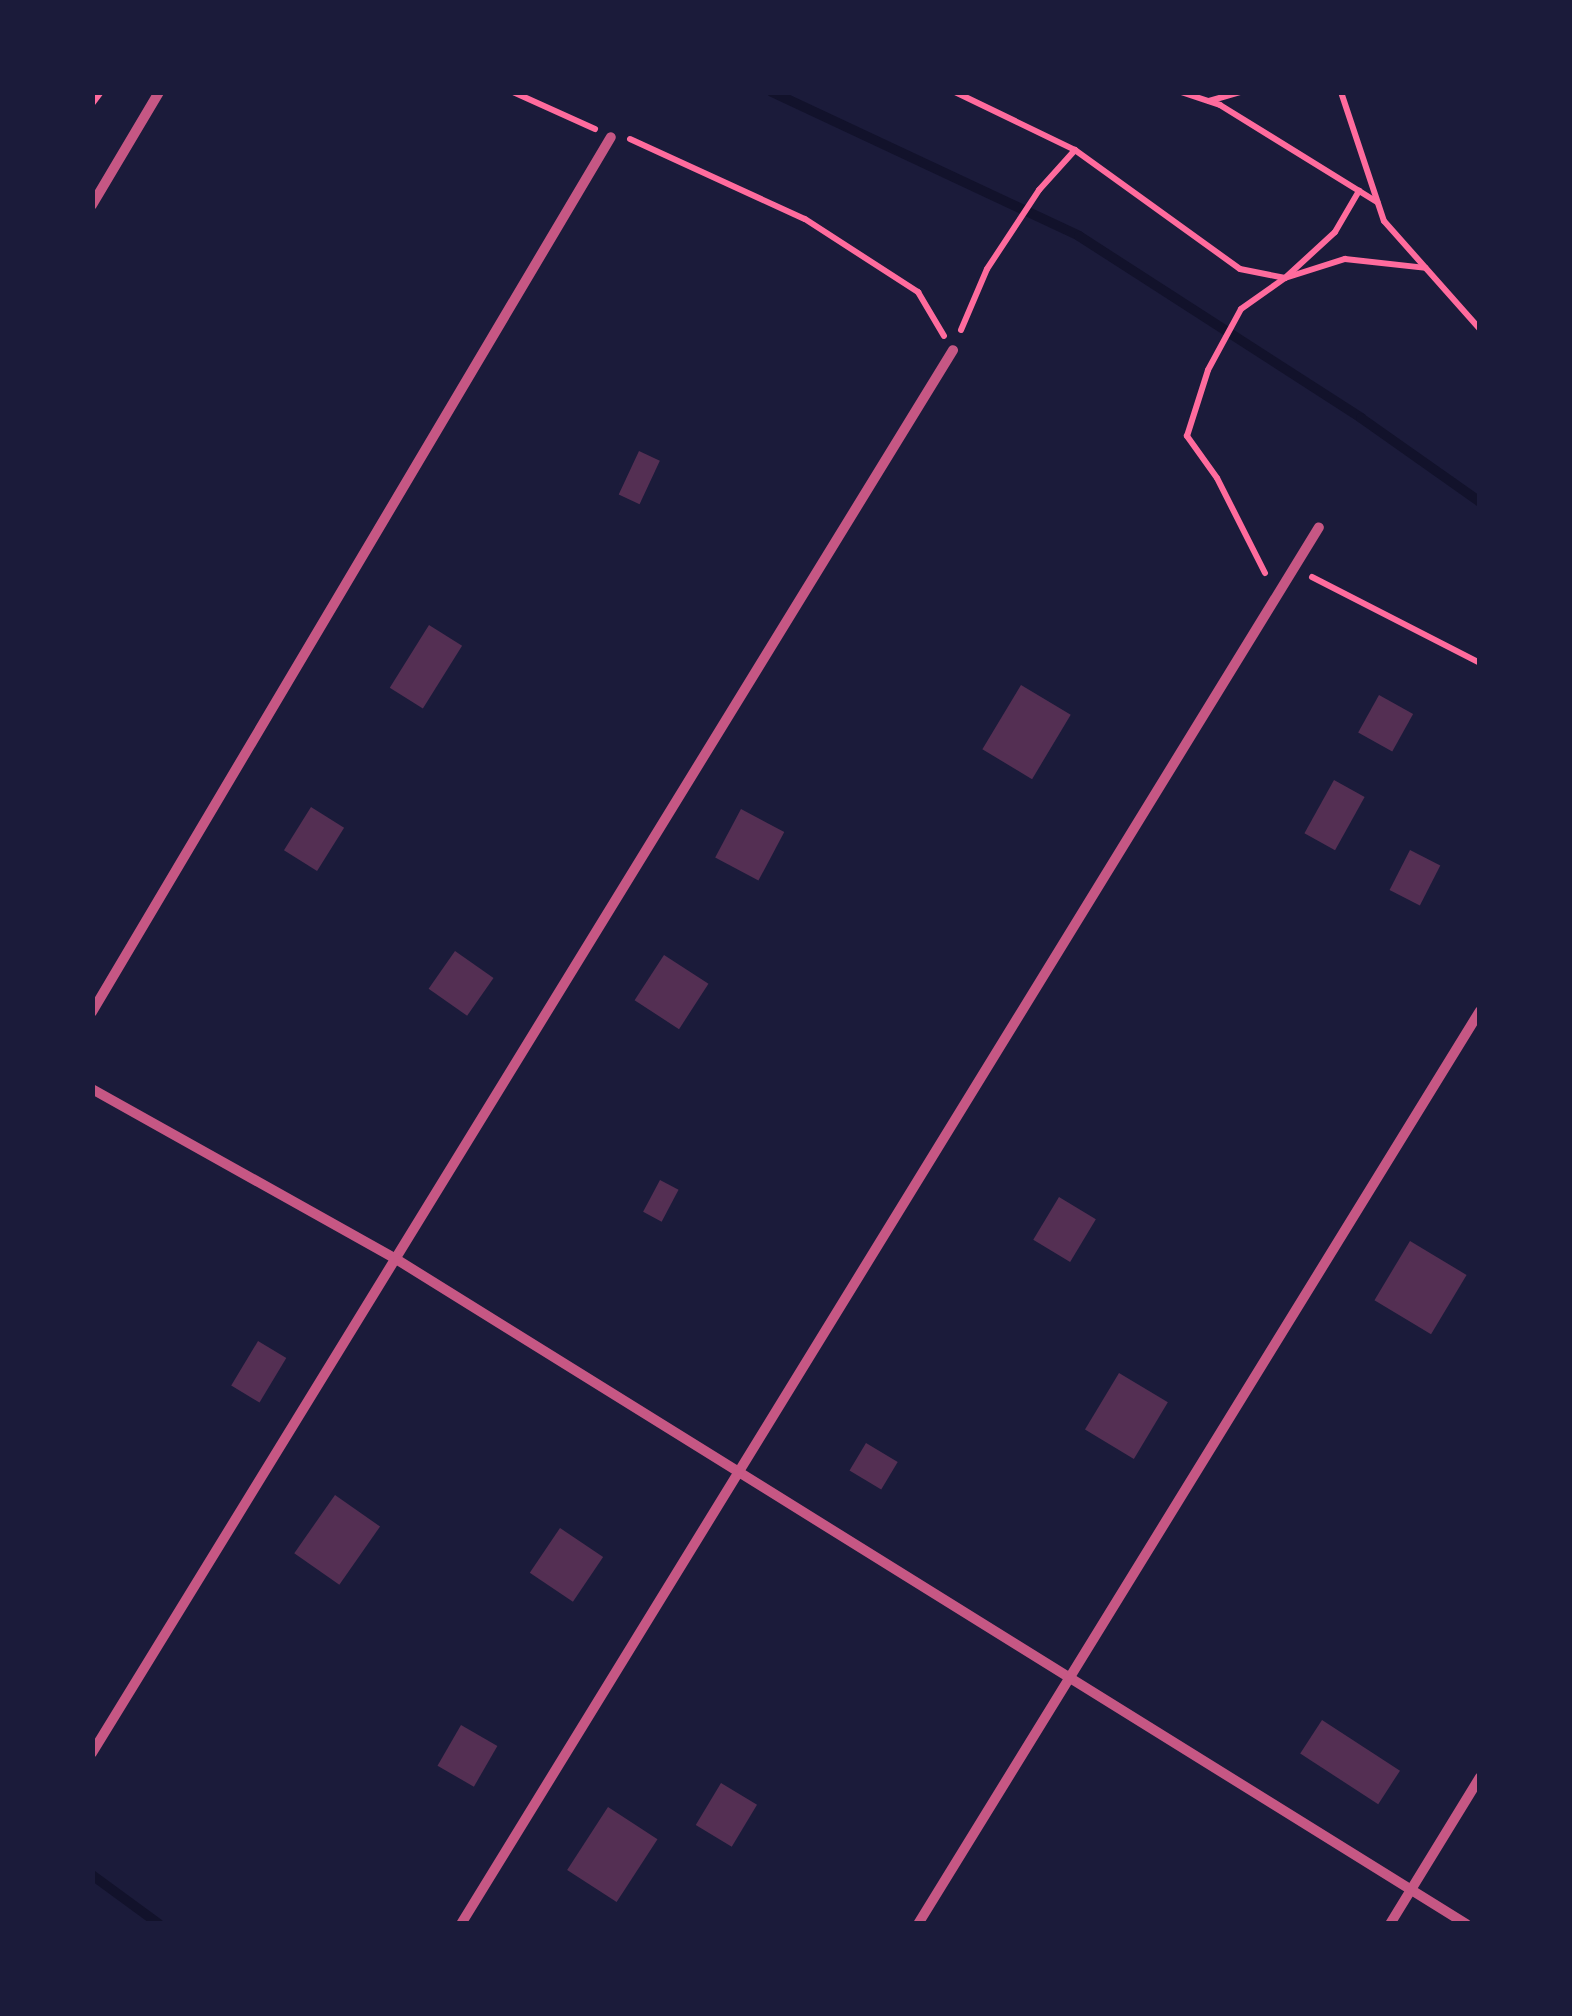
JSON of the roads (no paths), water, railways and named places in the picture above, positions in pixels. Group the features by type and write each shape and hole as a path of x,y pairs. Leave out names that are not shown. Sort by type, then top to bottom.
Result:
{"street":[{"path":"92,204 159,92"},
{"path":"92,1012 612,136"},
{"path":"92,1753 953,350"},
{"path":"461,1924 1319,526"},
{"path":"918,1924 1480,1010"},
{"path":"92,1088 396,1258 1466,1924"},
{"path":"1390,1924 1480,1777"}],"waterway":[{"path":"772,92 1079,236 1361,418 1480,502"},
{"path":"92,1875 159,1924"}]}
